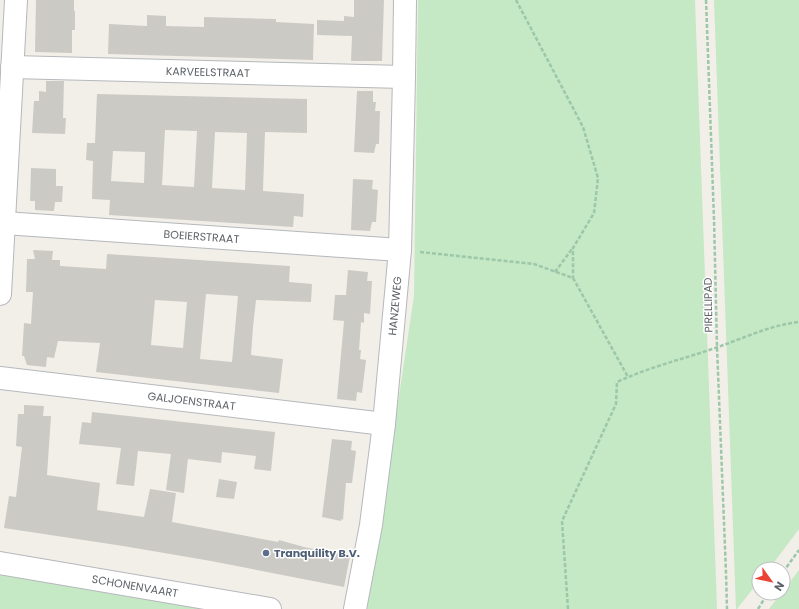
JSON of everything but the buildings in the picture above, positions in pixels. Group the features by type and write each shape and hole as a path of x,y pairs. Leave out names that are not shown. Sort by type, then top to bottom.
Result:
{"street":[{"path":"0,294 16,0"},
{"name":"HANZEWEG","path":"355,609 371,525 384,424 400,250 405,0"},
{"name":"KARVEELSTRAAT","path":"12,67 404,77"},
{"name":"BOEIERSTRAAT","path":"4,223 400,250"},
{"name":"GALJOENSTRAAT","path":"0,378 384,424"},
{"name":"SCHONENVAART","path":"0,562 270,609"}],"path":[{"path":"516,0 583,127 598,178 594,213 573,248 555,272"},
{"name":"PIRELLIPAD","path":"706,0 714,219 716,347 727,609"},
{"path":"573,248 573,278 628,377"},
{"path":"400,250 534,264 573,278"},
{"path":"568,609 562,521 616,404 617,382 641,371 754,334 799,322"},
{"path":"791,561 799,550"}],"green space":[{"path":"418,0 695,0 717,609 367,609 414,296"},
{"path":"714,0 799,0 799,529 775,561 751,561 751,591 736,609"},
{"path":"799,570 799,609 769,609 775,601 791,601 791,580"},
{"path":"0,571 218,609 0,609"}],"place":[{"name":"Tranquility B.V.","path":"266,553"}]}
